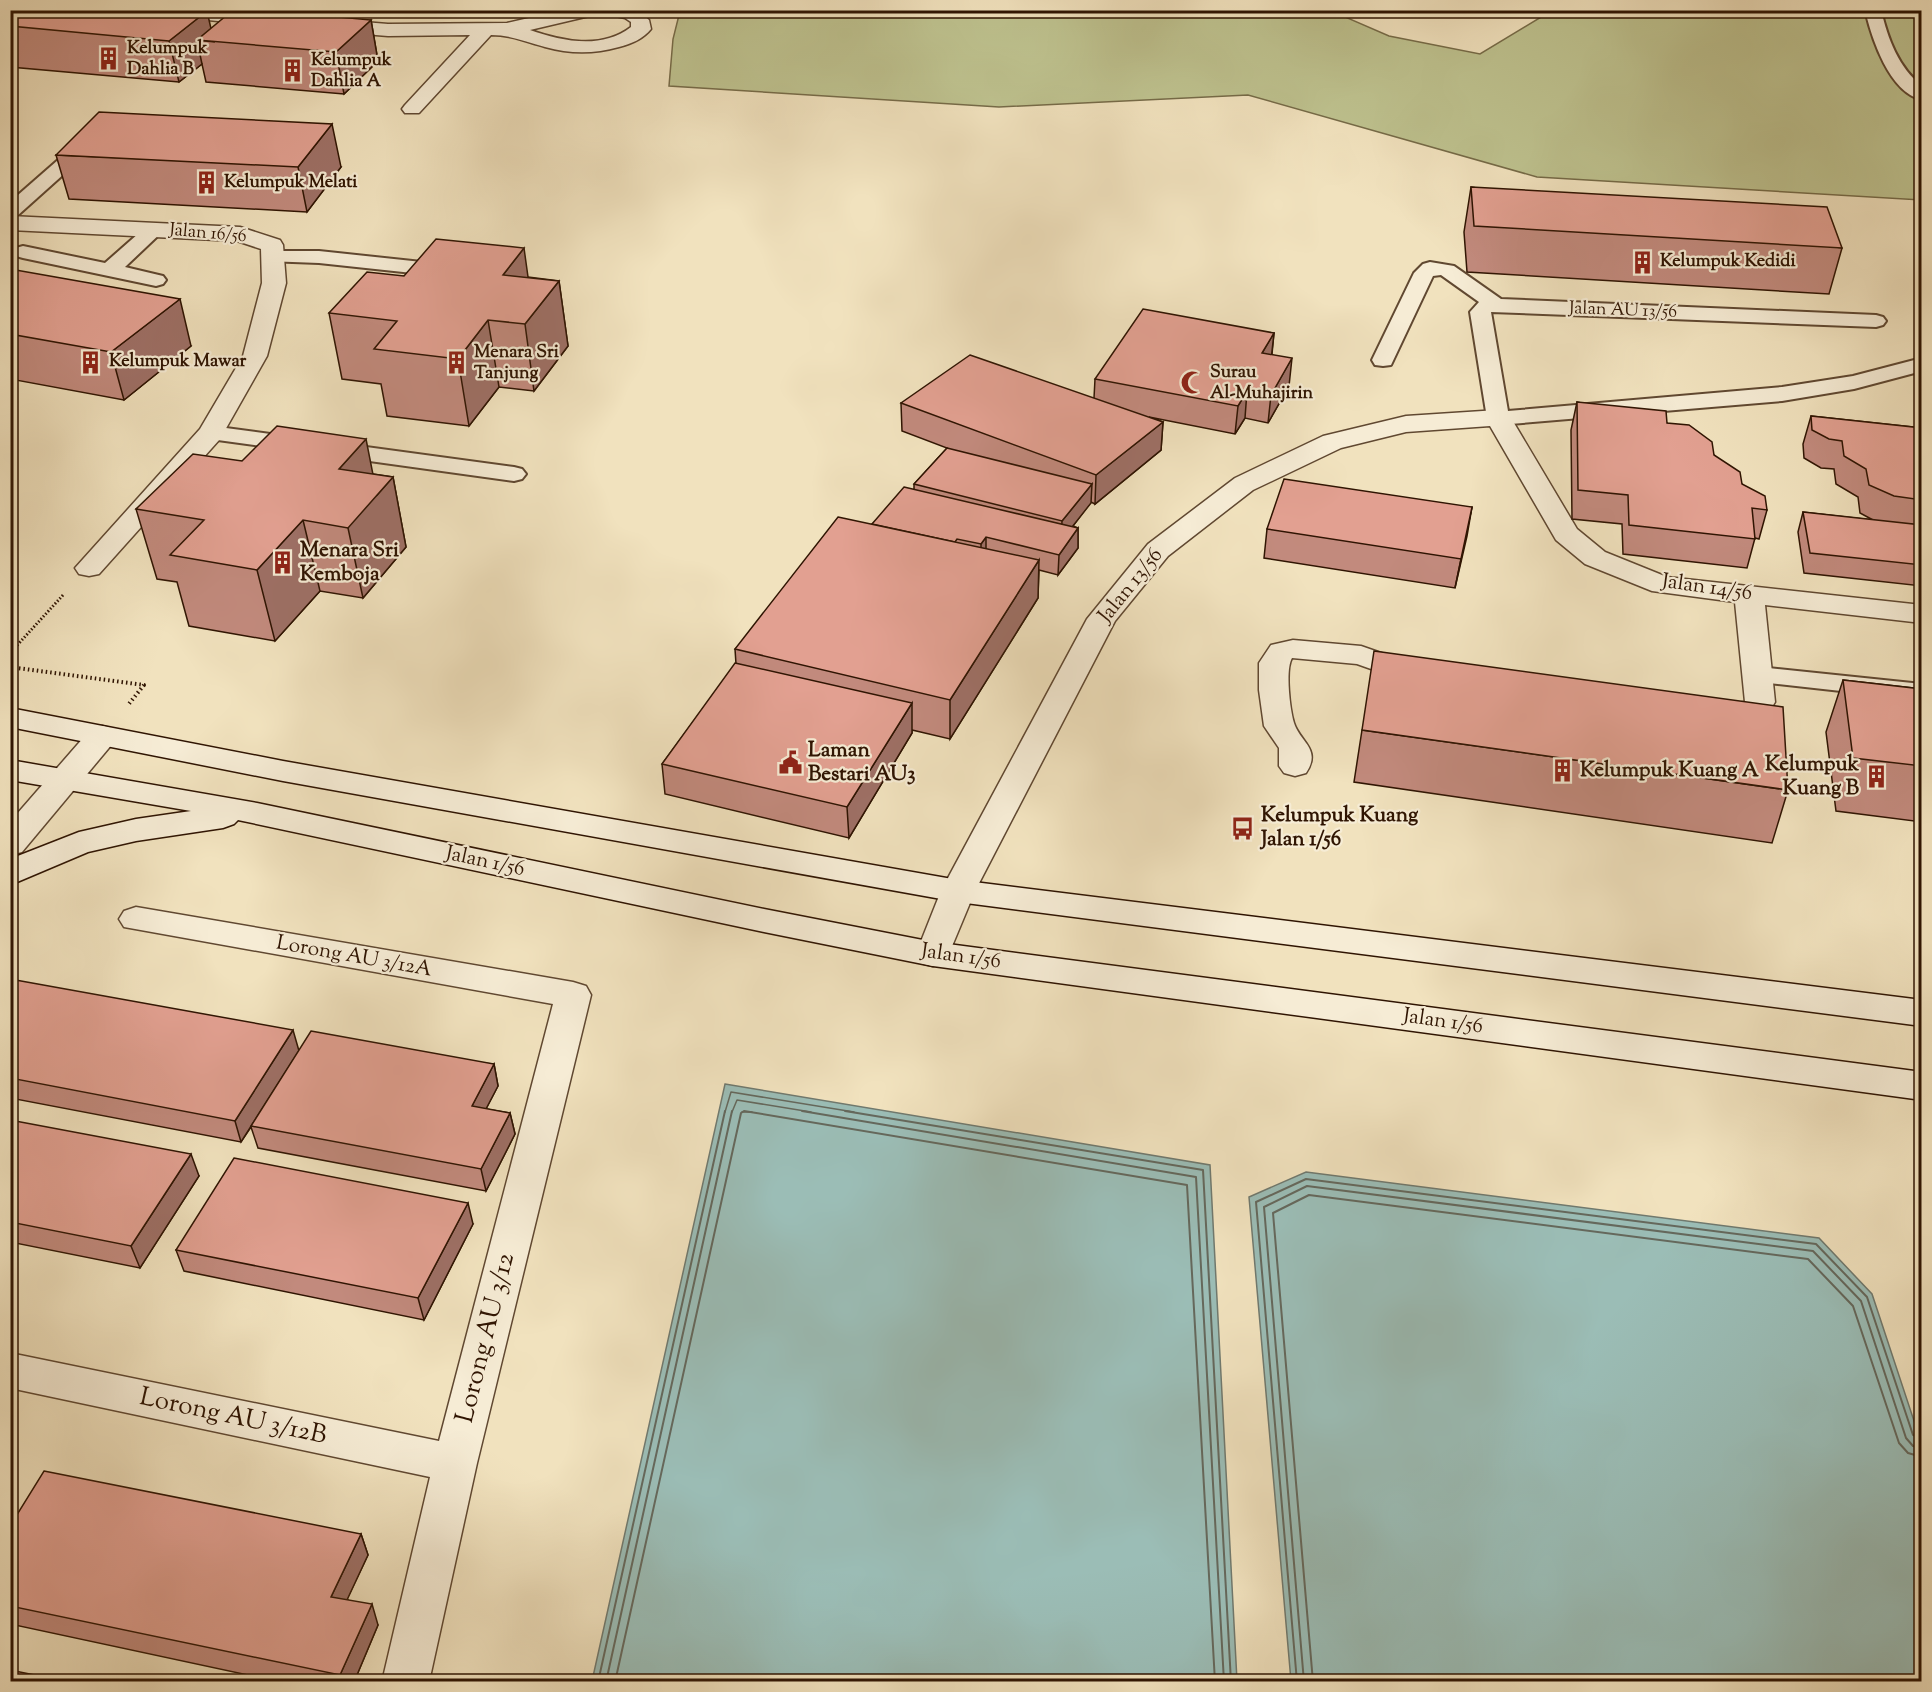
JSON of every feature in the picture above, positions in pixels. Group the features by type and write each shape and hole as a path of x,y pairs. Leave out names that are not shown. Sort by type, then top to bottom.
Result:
{"street":[{"path":"167,10 285,21"},
{"path":"368,10 388,30"},
{"path":"308,23 388,30 507,29 591,10"},
{"path":"507,29 561,45 616,42 633,36 641,29 640,20 631,14 613,10"},
{"path":"412,109 486,29"},
{"name":"Jalan 16/56","path":"10,222 240,234 272,245 274,283 255,356 211,433 88,568"},
{"name":"Jalan 14/56","path":"1498,418 1566,534 1595,558 1662,585 1922,614"},
{"name":"Jalan 13/56","path":"933,954 958,891 1102,619 1158,550 1244,484 1332,442 1407,424 1498,418"},
{"path":"1695,709 1730,714 1753,713 1760,702 1749,594"},
{"path":"1295,766 1295,747 1279,726 1274,690 1274,663 1281,651 1293,649 1360,655 1414,675 1438,677"},
{"path":"10,717 283,771 958,891 1922,1014"},
{"path":"10,844 102,736"},
{"name":"Jalan 1/56","path":"10,770 65,782 254,812 807,930 933,954 1922,1086"},
{"path":"10,874 79,843 136,830 254,812"},
{"name":"Lorong AU 3/12A","path":"136,919 573,995"},
{"name":"Lorong AU 3/12","path":"405,1682 454,1463 573,995"},
{"name":"Lorong AU 3/12B","path":"10,1370 454,1463"}],"lane":[{"path":"1873,10 1879,37 1891,65 1910,87 1922,95"},
{"path":"10,212 99,134"},
{"path":"111,269 154,230"},
{"path":"23,252 156,280"},
{"path":"273,257 319,257 470,273"},
{"path":"1383,360 1424,273 1430,268 1447,270 1496,305"},
{"path":"1496,305 1485,307 1480,312 1498,418 1782,394 1854,382 1922,364"},
{"name":"Jalan AU 13/56","path":"1496,305 1876,321"},
{"path":"211,433 514,474"},
{"path":"1759,675 1922,692"}],"path":[{"path":"10,654 88,568"},
{"path":"10,667 144,686 102,736"}],"green space":[{"path":"680,11 1348,11 1345,17 1389,36 1480,54 1551,11 1921,11 1921,200 1537,177 1248,95 999,107 669,86 673,39"}],"water":[{"path":"725,1084 1210,1165 1237,1681 592,1681"},
{"path":"1306,1172 1819,1238 1872,1294 1921,1442 1921,1681 1291,1681 1249,1197"}],"building":[{"path":"10,10 207,11 169,41 10,26"},
{"path":"233,10 263,10 371,20 336,52 197,40"},
{"path":"99,112 332,124 298,167 56,155"},
{"path":"1471,187 1827,207 1842,248 1474,226"},
{"path":"436,239 524,248 503,275 559,281 525,324 488,320 458,359 374,349 397,321 329,313 367,272 404,276"},
{"path":"10,269 180,299 111,352 10,334"},
{"path":"1143,309 1274,333 1262,353 1292,358 1271,395 1247,391 1238,406 1095,379"},
{"path":"970,355 1163,422 1096,475 901,403"},
{"path":"1577,402 1666,411 1667,423 1689,425 1712,442 1714,455 1740,472 1742,484 1765,496 1767,510 1752,508 1755,539 1629,525 1628,495 1578,490"},
{"path":"1811,416 1922,428 1922,500 1894,496 1869,485 1866,469 1844,456 1842,441 1829,439 1812,430"},
{"path":"277,426 366,439 339,469 393,477 348,528 303,520 257,570 170,555 204,520 136,509 193,454 242,461"},
{"path":"947,448 1092,484 1062,521 914,484"},
{"path":"1284,479 1472,507 1461,559 1267,529"},
{"path":"904,487 1078,528 1059,555 986,537 981,544 957,539 955,542 872,524"},
{"path":"1803,512 1922,525 1922,565 1810,553"},
{"path":"838,517 1039,560 950,700 735,649"},
{"path":"1374,651 1783,707 1788,790 1362,730"},
{"name":"Laman Bestari AU3","path":"735,663 912,703 847,807 662,764"},
{"path":"1843,680 1922,689 1922,766 1853,758"},
{"path":"10,979 293,1030 235,1121 10,1078"},
{"path":"311,1031 494,1064 472,1106 510,1113 481,1169 251,1126"},
{"path":"10,1120 191,1154 131,1246 10,1222"},
{"path":"234,1158 468,1203 418,1298 176,1250"},
{"path":"44,1471 361,1534 331,1597 372,1604 340,1675 10,1606 10,1526"},
{"path":"10,1670 69,1682 10,1682"}],"place":[{"name":"Kelumpuk Dahlia B","path":"109,59"},
{"name":"Kelumpuk Dahlia A","path":"293,71"},
{"name":"Kelumpuk Melati","path":"206,183"},
{"name":"Kelumpuk Kedidi","path":"1642,262"},
{"name":"Kelumpuk Mawar","path":"91,362"},
{"name":"Menara Sri Tanjung","path":"456,363"},
{"name":"Surau Al-Muhajirin","path":"1192,383"},
{"name":"Menara Sri Kemboja","path":"282,563"},
{"name":"Laman Bestari AU3","path":"790,763"},
{"name":"Kelumpuk Kuang A","path":"1562,771"},
{"name":"Kelumpuk Kuang B","path":"1877,777"},
{"name":"Kelumpuk Kuang Jalan 1/56","path":"1243,828"}]}
